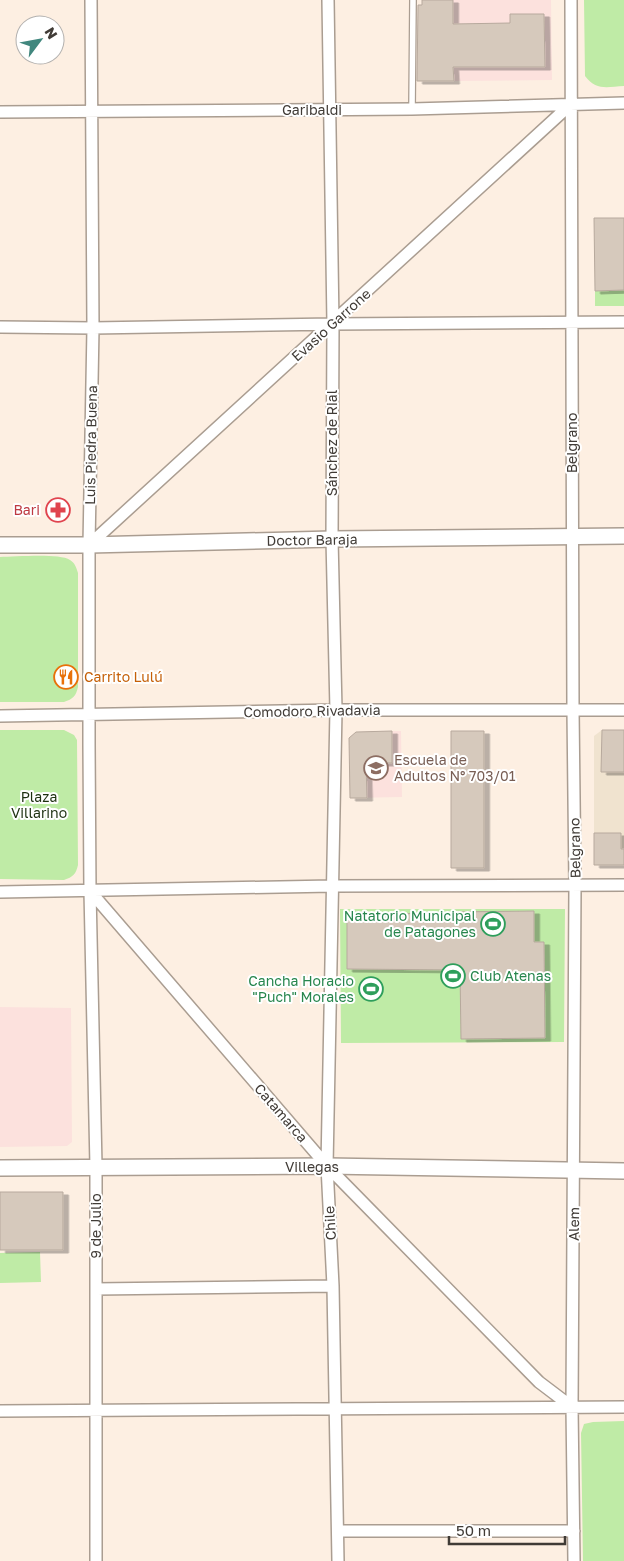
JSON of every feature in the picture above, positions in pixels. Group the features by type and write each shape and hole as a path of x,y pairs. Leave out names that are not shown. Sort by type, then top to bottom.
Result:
{"street":[{"name":"Luis Piedra Buena","path":"90,891 89,715 93,328 91,0"},
{"name":"Sánchez de Rial","path":"328,0 328,110 333,324 332,539 336,710 332,886"},
{"name":"Belgrano","path":"571,0 575,886"},
{"name":"Garibaldi","path":"0,112 412,109 624,103"},
{"name":"Evasio Garrone","path":"90,545 571,104"},
{"path":"0,327 93,328 624,322"},
{"name":"Doctor Baraja","path":"0,545 624,536"},
{"name":"Comodoro Rivadavia","path":"0,716 336,710 624,710"},
{"path":"0,892 332,886 624,885"},
{"name":"Chile","path":"332,886 327,1166 333,1286 338,1561"},
{"name":"Alem","path":"574,1561 572,1407 575,1171 575,886"},
{"name":"9 de Julio","path":"90,891 96,1166 96,1561"},
{"name":"Catamarca","path":"90,891 327,1166 539,1382 572,1407"},
{"name":"Villegas","path":"0,1168 327,1166 624,1171"},
{"path":"96,1289 333,1286"},
{"path":"0,1411 624,1407"},
{"path":"338,1531 574,1531"}],"lane":[{"path":"412,109 413,0"}],"shaded area":[{"path":"453,0 551,0 552,80 454,81"},
{"path":"602,730 624,730 624,865 594,865 594,736"},
{"name":"Escuela de Adultos N° 703/01","path":"401,731 402,797 350,798 349,738 356,732"},
{"path":"0,1007 71,1008 72,1142 67,1146 0,1147"}],"green space":[{"path":"584,0 624,0 624,86 598,86 589,81 585,76"},
{"path":"624,290 624,306 595,306 595,291"},
{"path":"0,557 57,557 70,560 75,565 78,573 78,687 74,697 70,700 64,702 0,702"},
{"name":"Plaza Villarino","path":"0,730 64,730 74,735 77,740 78,865 74,875 67,879 0,879"},
{"name":"Club Atenas","path":"340,909 565,909 564,1042 341,1043"},
{"path":"40,1252 41,1282 0,1283 0,1253"},
{"path":"624,1421 624,1561 583,1561 581,1433 584,1424"}],"building":[{"path":"422,0 453,0 453,24 510,23 510,14 544,14 545,67 453,67 454,81 417,81 418,5 422,5"},
{"path":"594,218 624,218 624,290 595,291"},
{"path":"602,730 624,730 624,772 601,772"},
{"name":"Escuela de Adultos N° 703/01","path":"392,731 392,763 366,763 367,798 350,798 349,738 356,732"},
{"path":"451,731 484,731 484,868 451,868"},
{"path":"594,833 621,833 624,865 594,865"},
{"path":"534,911 534,942 544,942 545,1038 461,1039 460,970 347,969 347,913 452,914 452,912"},
{"path":"0,1192 63,1192 63,1250 0,1250"}],"place":[{"name":"Bari","path":"58,510"},
{"name":"Carrito Lulú","path":"66,677"},
{"name":"Escuela de Adultos N° 703/01","path":"376,768"},
{"name":"Natatorio Municipal de Patagones","path":"493,924"},
{"name":"Club Atenas","path":"453,976"},
{"name":"Cancha Horacio \"Puch\" Morales","path":"371,989"}]}
